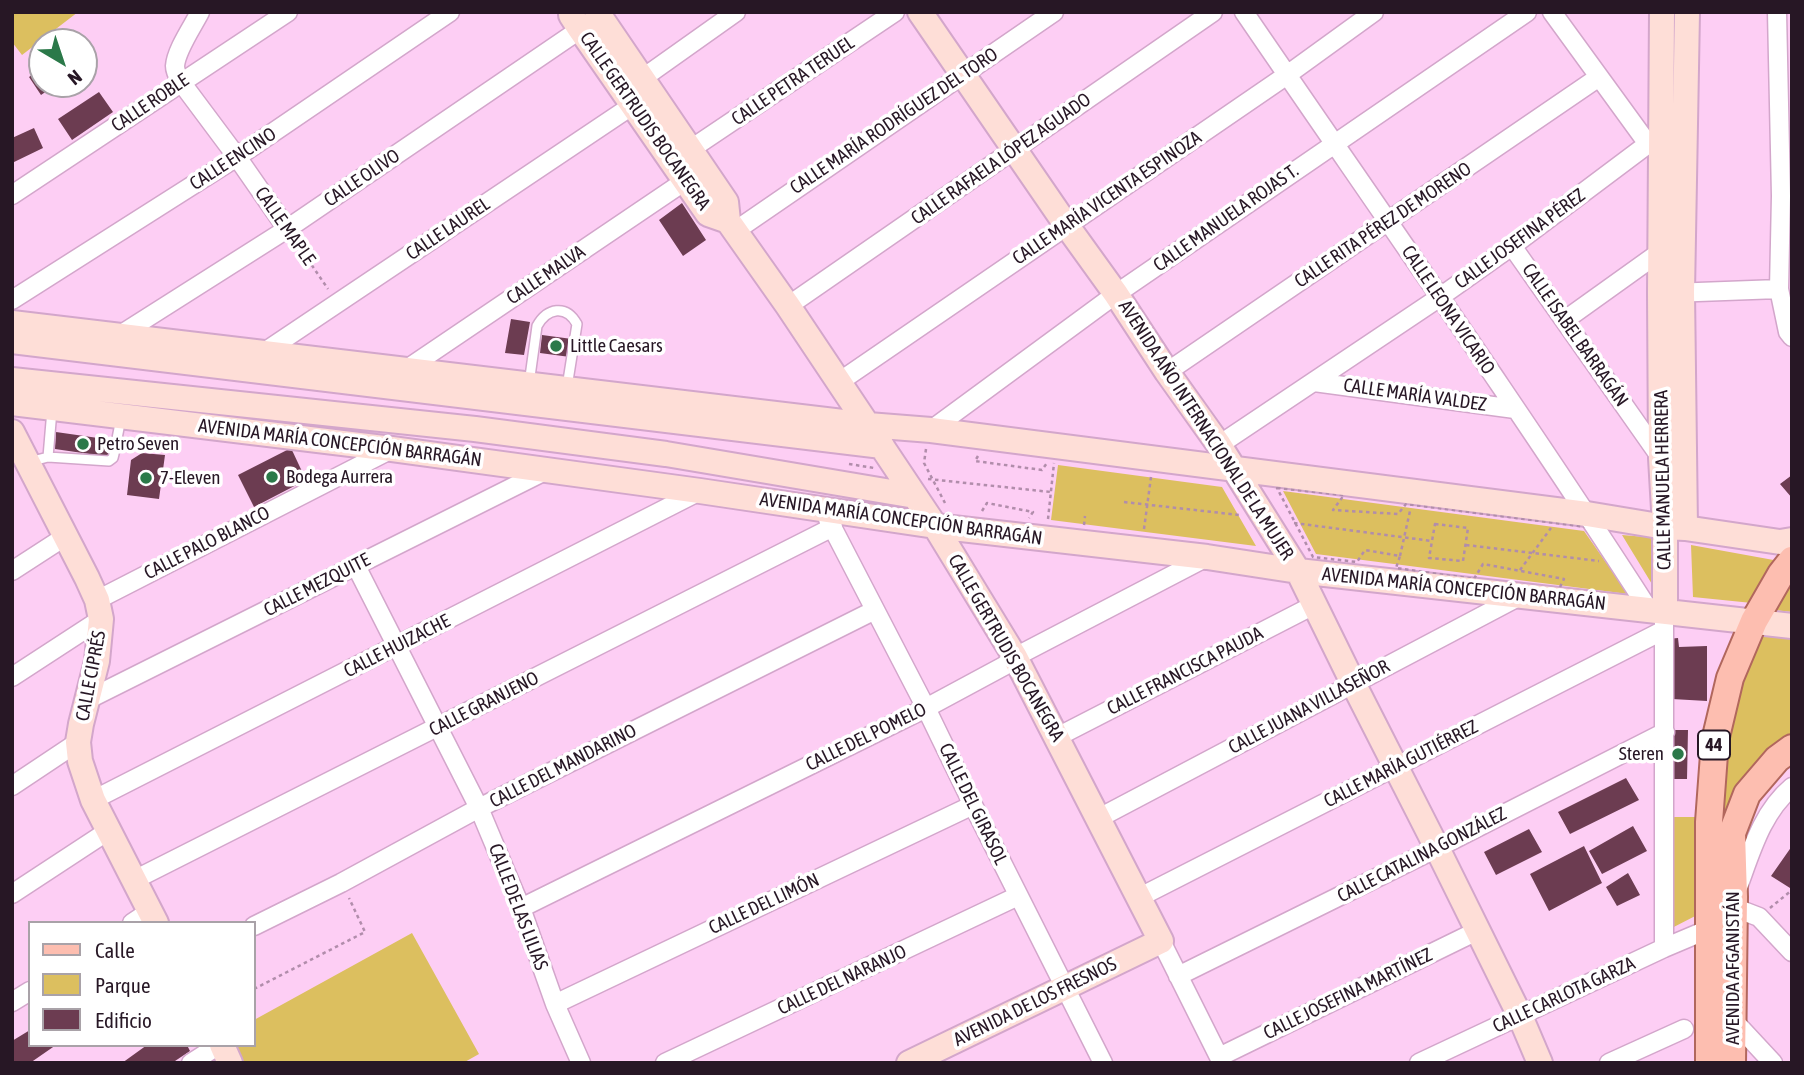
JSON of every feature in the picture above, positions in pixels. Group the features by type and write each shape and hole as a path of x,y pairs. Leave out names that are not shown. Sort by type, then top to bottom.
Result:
{"main road":[{"name":"44","path":"1728,888 1709,821 1715,741 1730,678 1754,621 1792,560"},
{"name":"44","path":"1728,888 1732,833 1747,794 1777,759 1792,748"},
{"name":"AVENIDA AFGANISTÁN","path":"1709,1063 1709,929 1728,888"},
{"name":"AVENIDA AFGANISTÁN","path":"1728,888 1732,1063"}],"street":[{"path":"181,82 176,73 176,61 200,12"},
{"name":"CALLE ROBLE","path":"12,195 288,12"},
{"name":"CALLE ENCINO","path":"12,300 237,157 450,12"},
{"path":"643,78 736,12"},
{"name":"CALLE PETRA TERUEL","path":"691,149 895,12"},
{"name":"AVENIDA AÑO INTERNACIONAL DE LA MUJER","path":"920,12 1219,445 1298,571 1541,1063"},
{"name":"CALLE MARÍA RODRÍGUEZ DEL TORO","path":"731,226 1054,12"},
{"name":"CALLE RAFAELA LÓPEZ AGUADO","path":"788,306 1213,12"},
{"name":"CALLE LEONA VICARIO","path":"1244,12 1587,514 1614,563 1659,617"},
{"name":"CALLE MARÍA VICENTA ESPINOZA","path":"839,382 1287,75 1374,12"},
{"name":"CALLE MANUELA ROJAS T.","path":"929,438 1116,294 1527,12"},
{"path":"1552,12 1599,76 1665,140"},
{"name":"CALLE MANUELA HERRERA","path":"1662,12 1675,527 1659,617 1665,732 1664,948"},
{"name":"CALLE MANUELA HERRERA","path":"1675,527 1661,458 1671,293 1660,252 1665,140 1687,12"},
{"path":"1777,12 1785,76 1784,295 1788,332 1792,337"},
{"name":"CALLE GERTRUDIS BOCANEGRA","path":"582,16 643,78 726,202 731,226 901,474 924,488 1016,657 1221,1060"},
{"name":"CALLE GERTRUDIS BOCANEGRA","path":"582,16 633,105 708,214 731,226"},
{"name":"CALLE OLIVO","path":"120,335 287,229 582,16"},
{"name":"CALLE RITA PÉREZ DE MORENO","path":"1167,372 1599,76"},
{"name":"CALLE MAPLE","path":"181,82 287,229"},
{"name":"CALLE LAUREL","path":"263,353 633,105"},
{"name":"CALLE JOSEFINA PÉREZ","path":"1219,445 1440,297 1665,140"},
{"name":"CALLE MALVA","path":"407,369 685,181"},
{"name":"CALLE ISABEL BARRAGÁN","path":"1512,246 1661,458"},
{"path":"1565,320 1660,252"},
{"path":"1671,293 1784,295"},
{"path":"12,323 868,425 929,438 1233,468 1780,542 1792,540"},
{"path":"12,341 882,446"},
{"name":"AVENIDA MARÍA CONCEPCIÓN BARRAGÁN","path":"12,380 475,429 924,488"},
{"name":"CALLE MARÍA VALDEZ","path":"1314,382 1515,409"},
{"name":"AVENIDA MARÍA CONCEPCIÓN BARRAGÁN","path":"12,403 392,449 700,491 828,518 942,519 1298,571 1520,596 1659,617 1754,621 1792,626"},
{"path":"12,432 66,536 99,609"},
{"name":"CALLE PALO BLANCO","path":"12,677 99,609 392,449"},
{"name":"CALLE MEZQUITE","path":"87,700 547,470"},
{"name":"CALLE HUIZACHE","path":"93,800 700,491"},
{"name":"CALLE DEL GIRASOL","path":"828,518 1103,1063"},
{"name":"CALLE GRANJENO","path":"134,880 439,727 828,518"},
{"path":"12,571 66,536"},
{"name":"CALLE DEL POMELO","path":"521,908 926,708 1016,657 1207,558"},
{"name":"CALLE DE LAS LILIAS","path":"356,566 479,808 521,908 555,1004 581,1063"},
{"name":"CALLE JUANA VILLASEÑOR","path":"1099,818 1520,596"},
{"name":"CALLE FRANCISCA PAUDA","path":"1056,737 1314,605"},
{"name":"CALLE CIPRÉS","path":"99,609 98,654 78,743 80,761 93,800 134,880 146,919"},
{"name":"CALLE DEL MANDARINO","path":"256,925 341,883 479,808 875,610"},
{"name":"CALLE MARÍA GUTIÉRREZ","path":"1138,898 1395,767 1659,617"},
{"name":"CALLE CATALINA GONZÁLEZ","path":"1178,976 1665,732"},
{"path":"12,786 78,743"},
{"path":"1792,787 1774,807 1760,829 1728,888 1792,952"},
{"name":"CALLE DEL LIMÓN","path":"555,1004 973,805"},
{"path":"12,894 108,831"},
{"name":"CALLE DEL NARANJO","path":"665,1063 1018,896"},
{"name":"CALLE CARLOTA GARZA","path":"1419,1063 1709,929"},
{"name":"CALLE JOSEFINA MARTÍNEZ","path":"1221,1060 1477,931"},
{"name":"AVENIDA DE LOS FRESNOS","path":"909,1063 1161,941"},
{"path":"12,1002 28,991"},
{"path":"1733,1020 1773,1063"},
{"path":"1609,1063 1685,1029"},
{"path":"191,1063 217,1047"},
{"path":"221,1047 230,1063"}],"lane":[{"path":"528,384 537,326 541,319 551,312 560,310 568,312 577,324 578,331 566,388"},
{"path":"52,408 29,464 111,460 121,416"}],"path":[{"name":"CALLE MAPLE","path":"287,229 338,303"},
{"path":"924,488 924,463 929,438"},
{"path":"980,450 975,461 1042,470 1050,458 1054,460 1047,524"},
{"path":"867,466 901,474 924,488 942,519"},
{"path":"1143,536 1152,474"},
{"path":"924,488 1051,492"},
{"path":"1400,556 1365,550 1357,562 1313,557 1277,488 1344,495 1333,510 1398,514 1406,504 1587,527 1637,599 1558,591 1564,579 1483,564 1474,579 1396,568 1400,556 1411,505"},
{"path":"1124,502 1242,516 1236,505"},
{"path":"978,517 987,503 1033,512 1027,522"},
{"path":"1083,528 1085,516"},
{"path":"1265,519 1432,541"},
{"path":"1520,570 1555,523"},
{"path":"1435,524 1468,528 1463,561 1429,558 1432,541 1435,524"},
{"path":"1466,545 1614,563"},
{"path":"256,988 365,932 341,883"},
{"path":"1759,917 1792,890"}],"green space":[{"path":"12,12 78,12 57,28 28,28 28,50 22,55 12,42"},
{"path":"1058,465 1222,487 1256,546 1051,520"},
{"path":"1283,491 1584,531 1628,594 1316,554"},
{"path":"1622,535 1658,538 1658,594"},
{"path":"1691,545 1779,561 1752,603 1693,597"},
{"path":"1792,582 1792,612 1774,610"},
{"path":"1762,636 1792,639 1792,735 1723,846 1725,786 1732,725 1744,680"},
{"path":"1668,817 1700,817 1703,912 1666,931"},
{"path":"412,933 479,1054 463,1063 237,1063 228,1047 256,1047 256,1019"}],"building":[{"path":"98,93 113,112 72,140 58,119 90,98 98,98"},
{"path":"34,128 43,148 12,163 12,138"},
{"path":"682,203 706,240 683,256 659,220"},
{"path":"511,319 530,322 524,355 505,353"},
{"name":"Little Caesars","path":"542,335 572,339 570,357 540,353"},
{"name":"Petro Seven","path":"56,432 112,440 110,457 55,449"},
{"name":"Bodega Aurrera","path":"291,448 306,480 254,507 238,475"},
{"name":"7-Eleven","path":"142,453 165,455 159,499 127,495 131,460"},
{"path":"1792,475 1792,498 1780,484"},
{"path":"1678,638 1679,647 1707,646 1707,701 1672,699 1674,678 1665,678 1667,639"},
{"name":"Steren","path":"1668,730 1688,730 1687,779 1668,779"},
{"path":"1626,778 1639,800 1570,834 1558,812"},
{"path":"1633,826 1647,851 1602,874 1589,851"},
{"path":"1529,829 1542,852 1496,875 1484,852"},
{"path":"1584,846 1602,883 1549,911 1530,874"},
{"path":"1792,846 1792,886 1790,888 1771,876"},
{"path":"1628,873 1640,895 1617,906 1606,887"},
{"path":"28,1031 28,1047 53,1047 30,1063 12,1063 12,1041"},
{"path":"144,1047 188,1047 190,1051 172,1063 122,1063"}],"place":[{"name":"Little Caesars","path":"556,346"},
{"name":"Petro Seven","path":"83,444"},
{"name":"Bodega Aurrera","path":"272,477"},
{"name":"7-Eleven","path":"146,478"},
{"name":"Steren","path":"1678,754"}]}
